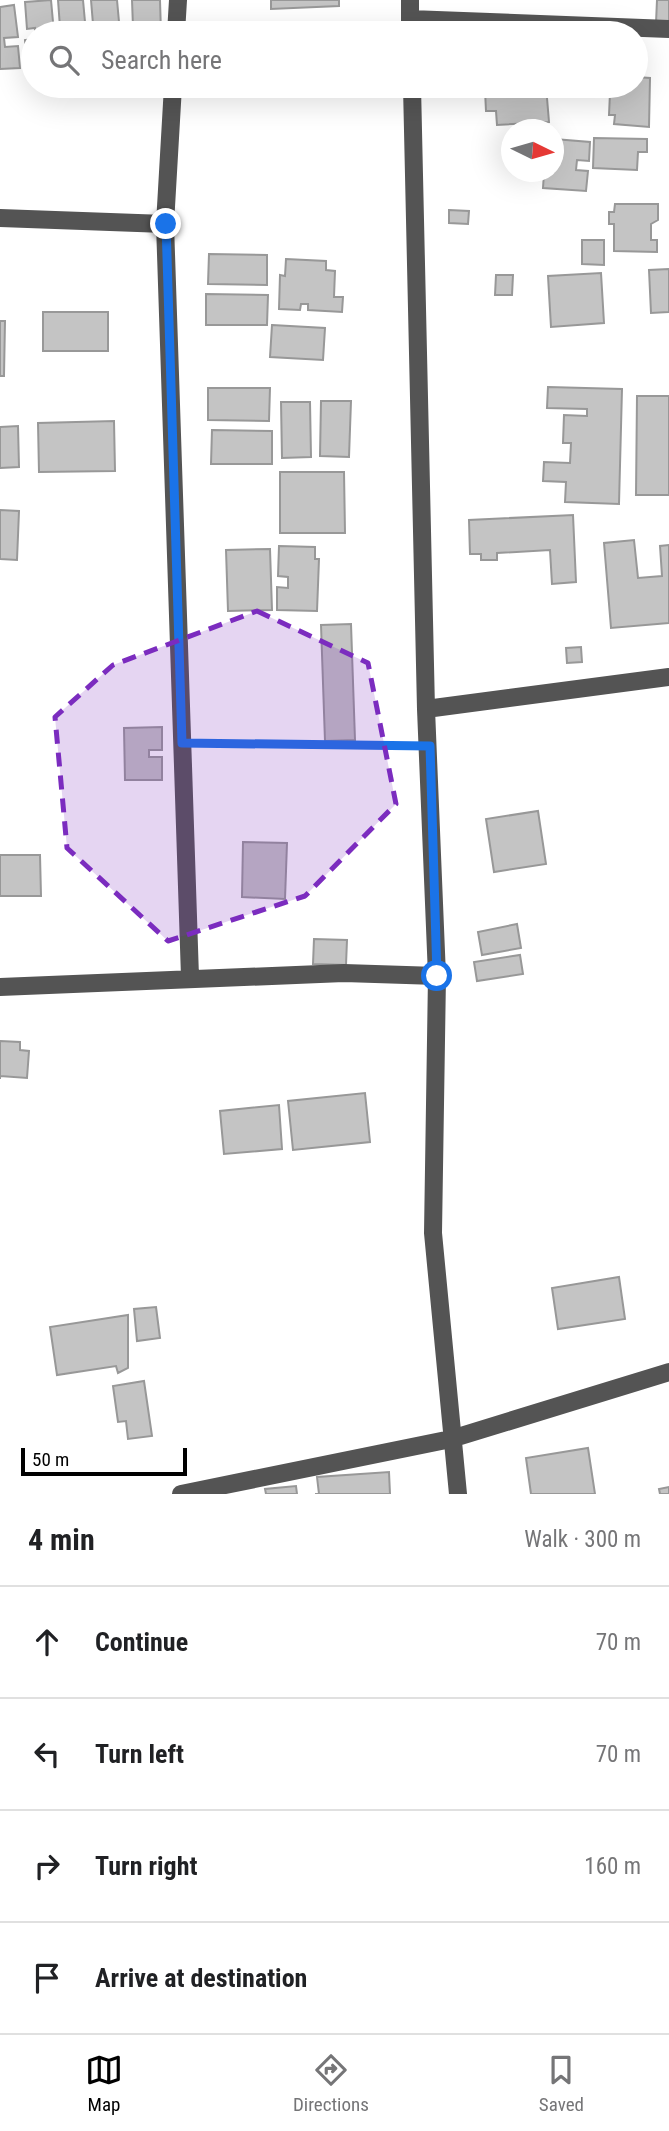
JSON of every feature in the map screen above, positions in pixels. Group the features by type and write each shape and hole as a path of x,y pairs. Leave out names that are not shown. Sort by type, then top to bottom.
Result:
{"street":[{"path":"177,21 178,0"},
{"path":"410,0 410,21"},
{"path":"648,29 669,29"},
{"path":"172,98 166,224 190,977"},
{"path":"412,98 426,709 430,746 437,976 433,1233 458,1494"},
{"path":"0,218 166,224"},
{"path":"426,709 669,677"},
{"path":"0,987 190,977 344,973 437,976"},
{"path":"181,1494 451,1439 669,1372"}],"path":[{"path":"182,743 430,746"}],"highlighted area":[{"path":"257,611 368,663 396,804 305,896 168,941 67,848 55,717 113,665"}],"building":[{"path":"51,0 53,21 26,21 25,2"},
{"path":"58,0 83,0 85,21 60,21"},
{"path":"91,0 117,0 119,21 93,21"},
{"path":"132,0 160,0 161,21 133,21"},
{"path":"271,0 339,0 339,6 271,9"},
{"path":"657,0 669,0 669,24 656,23"},
{"path":"14,5 18,37 4,38 5,47 18,46 20,68 0,69 0,7"},
{"path":"650,78 649,127 614,124 615,115 609,115 610,98 648,98"},
{"path":"485,98 547,98 549,119 501,119 501,125 497,125 496,111 486,111"},
{"path":"594,138 647,139 647,152 638,152 637,170 593,168"},
{"path":"564,140 590,142 589,161 577,160 576,170 588,171 586,191 543,188 543,182 564,182"},
{"path":"615,204 658,204 658,220 651,224 651,240 657,240 657,252 614,251 614,224 609,224 609,212 614,212"},
{"path":"449,210 469,211 468,224 449,223"},
{"path":"582,240 604,240 604,265 582,264"},
{"path":"209,254 267,255 267,285 208,284"},
{"path":"286,259 326,261 326,270 335,271 334,297 343,297 342,312 308,310 308,304 301,304 300,310 279,309 280,275 285,276"},
{"path":"669,269 669,312 651,313 649,270"},
{"path":"601,273 604,323 551,327 548,276"},
{"path":"496,275 513,275 512,295 495,295"},
{"path":"206,294 268,295 267,325 206,325"},
{"path":"43,312 108,312 108,351 43,351"},
{"path":"0,321 5,321 4,376 0,376"},
{"path":"272,325 325,328 323,360 270,357"},
{"path":"548,387 622,389 619,504 565,502 566,482 543,481 544,462 570,463 571,443 563,443 564,415 587,416 587,409 547,408"},
{"path":"208,388 270,388 269,421 208,420"},
{"path":"637,396 669,396 669,495 636,495"},
{"path":"321,401 351,401 349,457 320,456"},
{"path":"281,402 310,402 311,457 282,458"},
{"path":"114,421 115,471 39,472 38,423"},
{"path":"18,426 19,467 0,468 0,427"},
{"path":"212,430 272,431 272,464 211,464"},
{"path":"280,472 344,472 345,533 280,533"},
{"path":"0,510 19,511 17,560 0,559"},
{"path":"573,515 576,582 552,584 550,550 497,553 497,560 481,560 481,554 470,554 469,520"},
{"path":"634,540 638,578 662,576 660,546 669,545 669,623 611,628 604,543"},
{"path":"279,546 315,547 315,559 319,559 317,611 277,610 277,587 288,588 288,577 278,576"},
{"path":"270,549 272,610 228,611 226,550"},
{"path":"351,624 355,740 325,741 321,625"},
{"path":"581,647 582,662 567,663 566,648"},
{"path":"162,727 162,750 149,750 149,757 162,757 162,780 125,780 124,728"},
{"path":"538,811 546,864 494,872 486,819"},
{"path":"243,842 287,843 285,899 242,897"},
{"path":"0,855 40,855 41,896 0,896"},
{"path":"517,924 521,948 482,955 478,932"},
{"path":"314,939 347,940 346,965 313,964"},
{"path":"520,955 523,974 477,981 474,962"},
{"path":"0,1041 20,1042 20,1050 29,1051 27,1078 0,1076"},
{"path":"365,1093 370,1142 293,1150 288,1101"},
{"path":"279,1105 282,1149 224,1154 220,1111"},
{"path":"619,1277 625,1319 558,1329 552,1288"},
{"path":"156,1307 160,1338 137,1341 134,1309"},
{"path":"128,1315 128,1368 118,1373 116,1366 57,1375 50,1327"},
{"path":"144,1381 152,1436 128,1439 126,1421 118,1422 113,1386"},
{"path":"588,1448 595,1494 531,1494 526,1458"},
{"path":"389,1472 390,1494 319,1494 317,1477"},
{"path":"296,1486 297,1494 266,1494 265,1489"},
{"path":"669,1487 669,1494 660,1494 659,1489"}],"route":[{"path":"166,224 182,743 430,746 437,976"}]}
